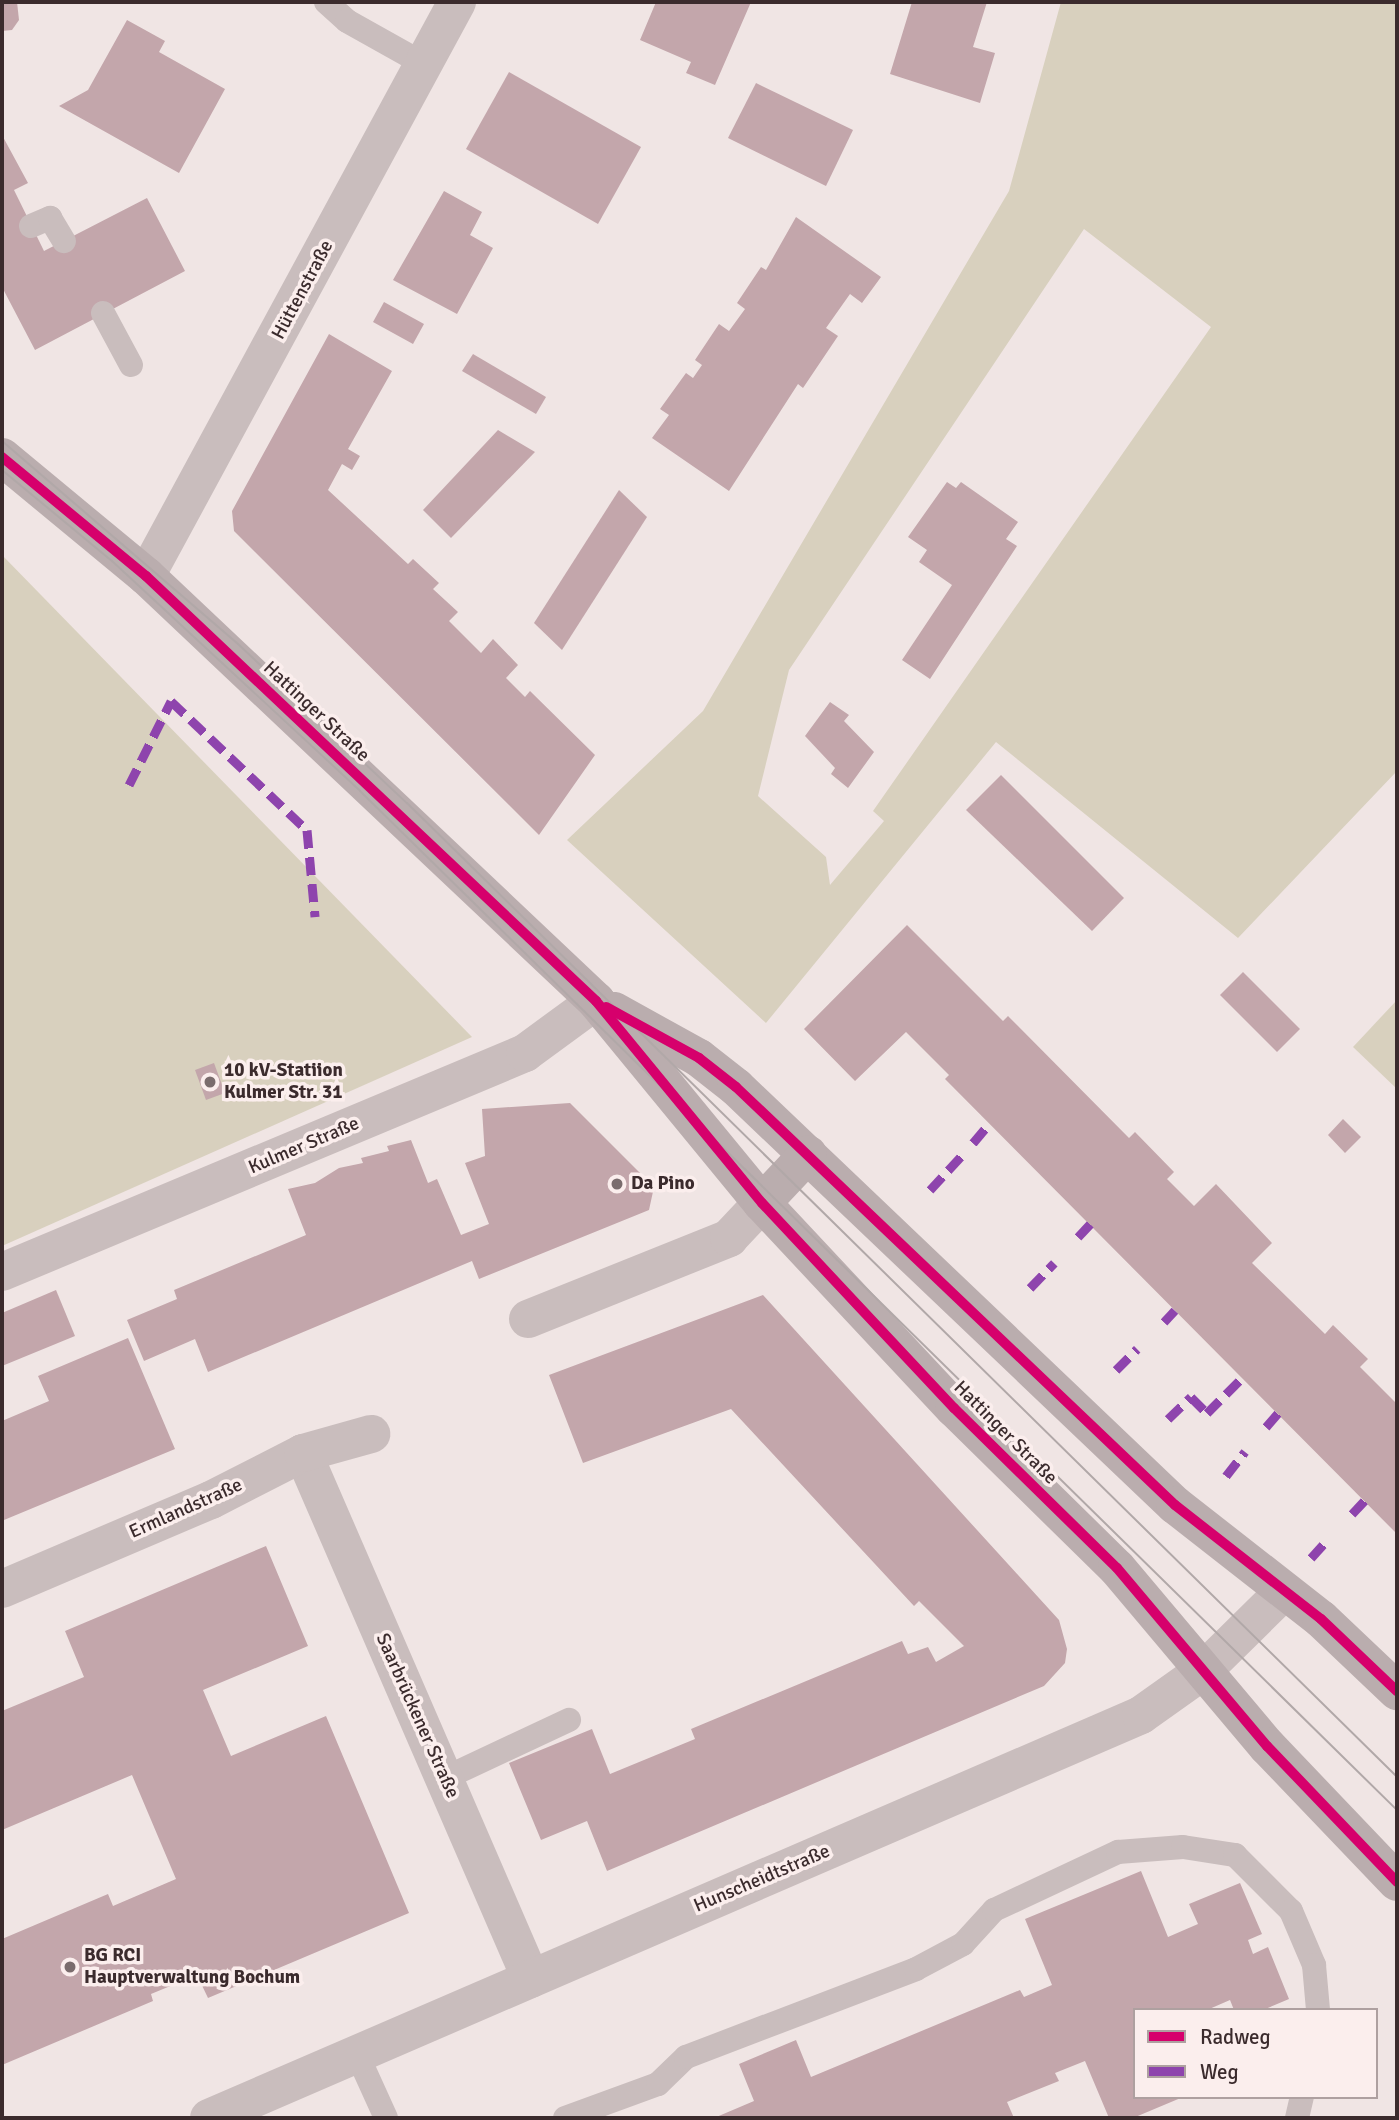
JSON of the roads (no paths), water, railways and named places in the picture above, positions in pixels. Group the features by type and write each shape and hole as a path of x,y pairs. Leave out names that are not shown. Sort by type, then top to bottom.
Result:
{"main road":[{"name":"Hattinger Straße","path":"2,457 146,576 596,1002 762,1203 954,1408 1117,1568 1203,1671 1397,1882"},
{"name":"Hattinger Straße","path":"596,1002 699,1058 808,1154 1175,1505 1284,1591 1397,1690"},
{"path":"762,1203 808,1154"}],"street":[{"name":"Hüttenstraße","path":"146,576 457,2"},
{"name":"Kulmer Straße","path":"2,1272 525,1054 596,1002"},
{"path":"528,1320 729,1238 762,1203"},
{"name":"Ermlandstraße","path":"2,1589 211,1500 303,1453 371,1434"},
{"name":"Saarbrückener Straße","path":"303,1453 531,1979"},
{"name":"Hunscheidtstraße","path":"209,2118 1140,1715 1203,1671 1284,1591"}],"lane":[{"path":"326,2 347,21 424,64"},
{"path":"31,226 50,218 64,241"},
{"path":"103,313 131,365"},
{"path":"445,1779 569,1720"},
{"path":"565,2118 658,2084 686,2057 916,1969 963,1944 994,1910 1118,1852 1183,1847 1235,1856 1291,1911 1314,1965 1318,2008"},
{"path":"357,2054 386,2118"},
{"path":"1297,2118 1302,2099"}],"tram line":[{"path":"2,441 238,644 407,803 1397,1777"},
{"path":"2,470 112,561 360,791 1397,1810"}],"place":[{"name":"10 kV-Statiion Kulmer Str. 31","path":"210,1082"},
{"name":"Da Pino","path":"617,1184"},
{"name":"BG RCI Hauptverwaltung Bochum","path":"70,1967"}]}
